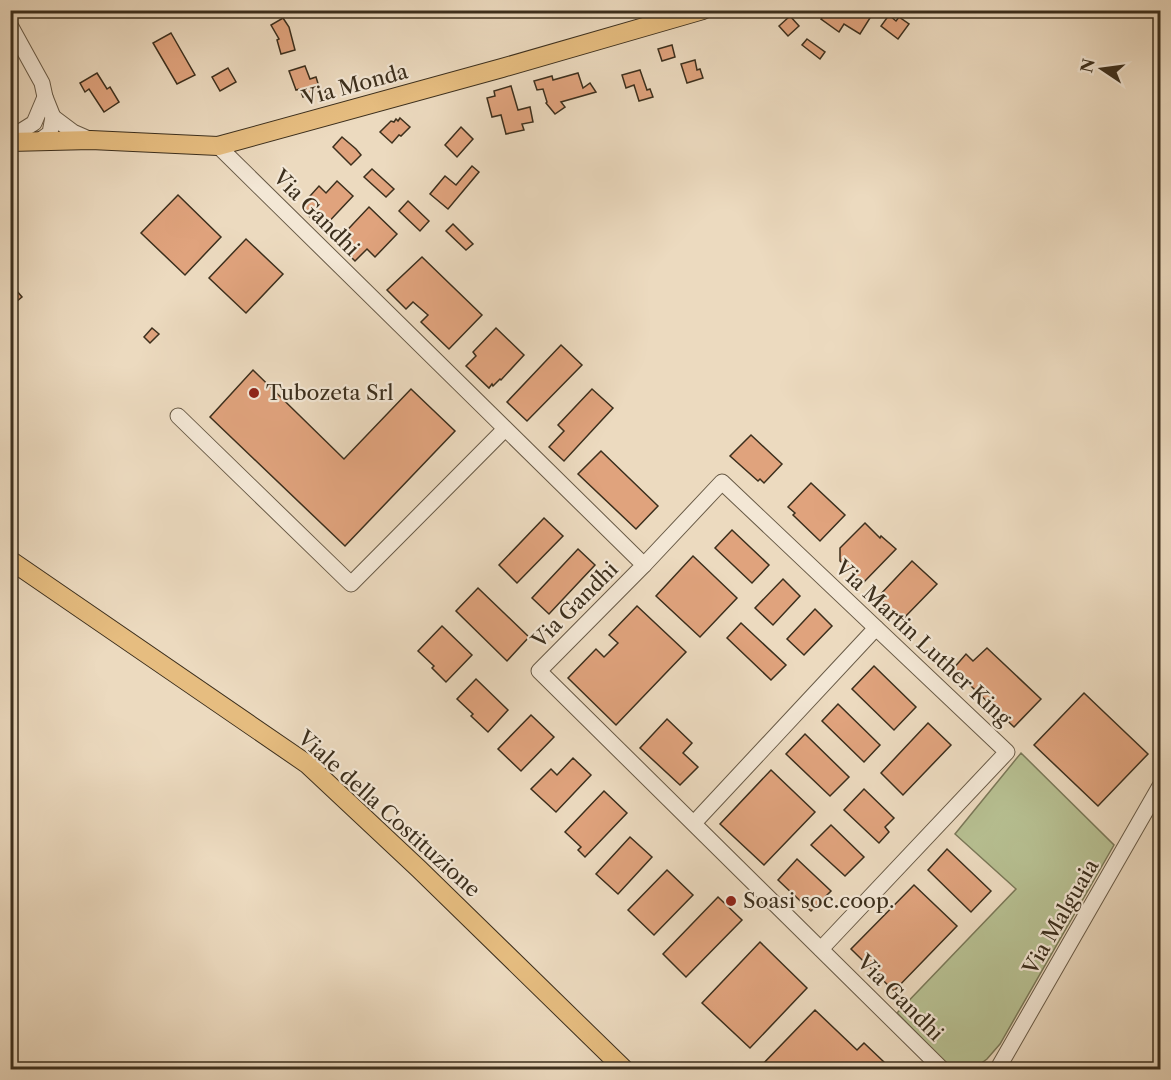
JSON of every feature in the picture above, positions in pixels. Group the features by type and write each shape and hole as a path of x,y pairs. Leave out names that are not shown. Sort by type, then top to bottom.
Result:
{"main road":[{"name":"Via Monda","path":"10,140 91,140 218,146 703,10"},
{"name":"Viale della Costituzione","path":"10,560 307,764 419,869 625,1070"}],"street":[{"path":"10,26 42,83 45,97 54,117 73,132 91,140"},
{"path":"10,140 34,123 45,97"},
{"path":"39,141 50,133 54,117"},
{"name":"Via Gandhi","path":"218,146 644,566 539,671 943,1070"},
{"path":"178,416 351,585 506,429"},
{"name":"Via Martin Luther King","path":"644,566 722,482 1007,752 821,949"},
{"path":"694,824 876,628"},
{"name":"Via Malguaia","path":"997,1070 1161,786"}],"green space":[{"path":"1021,753 1114,845 1000,1044 987,1059 976,1067 961,1069 945,1062 897,1013 1016,889 955,834"}],"building":[{"path":"828,10 875,10 860,34 844,24 839,32 821,19"},
{"path":"889,15 896,21 899,17 909,24 898,39 881,26"},
{"path":"790,16 799,26 788,36 779,26"},
{"path":"283,18 289,27 295,50 281,54 277,40 279,39 271,25"},
{"path":"171,33 195,75 177,84 153,43"},
{"path":"807,39 825,52 820,59 802,45"},
{"path":"672,45 675,57 662,61 658,49"},
{"path":"695,60 697,70 700,69 703,78 687,83 681,64"},
{"path":"305,66 310,79 316,77 320,90 303,97 300,89 296,90 289,71"},
{"path":"228,68 236,82 220,91 212,77"},
{"path":"640,70 647,90 650,89 653,97 639,101 634,85 626,88 622,75"},
{"path":"97,73 107,89 110,87 119,102 104,112 89,89 85,92 80,83"},
{"path":"578,73 583,88 590,83 596,92 561,102 565,107 555,114 546,103 543,89 537,90 534,81 552,76 553,80"},
{"path":"511,86 518,110 530,107 533,122 522,124 524,130 506,134 501,115 492,117 487,98 495,96 494,91"},
{"path":"400,118 410,127 392,143 380,132 391,121 394,122 396,119 398,121"},
{"path":"461,127 473,139 457,157 445,145"},
{"path":"342,137 361,155 351,165 333,147"},
{"path":"472,166 479,172 448,209 430,194 445,176 456,185"},
{"path":"372,169 394,189 386,197 364,177"},
{"path":"337,181 353,196 322,229 303,210 302,205 319,186 326,193"},
{"path":"178,195 221,237 185,275 141,233"},
{"path":"408,201 429,221 420,231 399,211"},
{"path":"369,207 397,234 375,257 367,249 355,261 336,242"},
{"path":"453,224 473,244 466,250 446,231"},
{"path":"246,239 283,274 246,313 209,278"},
{"path":"422,257 482,315 449,349 421,322 428,315 413,302 406,309 387,290"},
{"path":"10,283 22,297 10,307"},
{"path":"152,328 159,334 150,343 144,337"},
{"path":"496,328 524,355 501,380 489,388 466,366 476,356 473,352"},
{"path":"561,345 582,365 527,421 507,402"},
{"path":"253,370 344,459 411,389 455,431 345,546 210,417"},
{"path":"592,389 613,408 564,461 549,447 564,431 558,425"},
{"path":"751,435 782,464 764,483 760,479 758,481 730,456"},
{"path":"601,451 658,506 636,529 578,474"},
{"path":"811,483 845,515 820,541 793,515 795,513 788,507"},
{"path":"544,518 563,536 517,583 499,565"},
{"path":"865,523 880,538 881,536 896,549 863,583 840,561 840,548"},
{"path":"732,530 769,565 752,583 715,548"},
{"path":"578,549 595,565 549,614 532,598"},
{"path":"693,556 737,598 700,637 656,596"},
{"path":"912,561 937,584 902,620 878,597"},
{"path":"783,579 800,596 773,625 755,608"},
{"path":"478,588 529,637 507,661 456,611"},
{"path":"637,606 686,652 616,725 568,678 596,649 604,657 618,643 609,635"},
{"path":"815,609 832,626 804,655 787,639"},
{"path":"741,623 786,665 771,680 727,638"},
{"path":"442,626 472,655 446,682 432,668 434,666 418,651"},
{"path":"987,648 1041,699 1014,727 953,669 966,654 973,661"},
{"path":"874,666 916,707 894,730 852,689"},
{"path":"476,679 508,710 488,732 457,699"},
{"path":"1084,693 1148,754 1098,806 1034,745"},
{"path":"838,704 880,745 864,762 822,721"},
{"path":"531,715 554,737 521,771 498,749"},
{"path":"667,719 692,743 683,753 698,767 680,785 640,748"},
{"path":"928,723 951,745 903,795 881,773"},
{"path":"805,734 849,777 830,796 786,754"},
{"path":"573,758 591,775 556,812 531,789 551,769 557,775"},
{"path":"771,770 815,812 764,865 720,824"},
{"path":"864,789 894,818 885,827 889,832 879,843 844,810"},
{"path":"604,791 627,813 585,857 578,850 581,847 565,832"},
{"path":"831,825 864,857 845,876 811,845"},
{"path":"630,837 652,857 618,894 596,874"},
{"path":"947,849 991,891 971,912 928,870"},
{"path":"797,859 831,891 811,911 778,880"},
{"path":"667,870 693,895 654,935 628,910"},
{"path":"914,885 957,926 894,991 851,949"},
{"path":"718,897 742,920 686,977 663,954"},
{"path":"760,942 807,988 750,1048 702,1003"},
{"path":"815,1010 857,1050 864,1043 884,1062 876,1070 757,1070"}],"place":[{"name":"Tubozeta Srl","path":"254,393"},
{"name":"Soasi soc.coop.","path":"731,901"}]}
